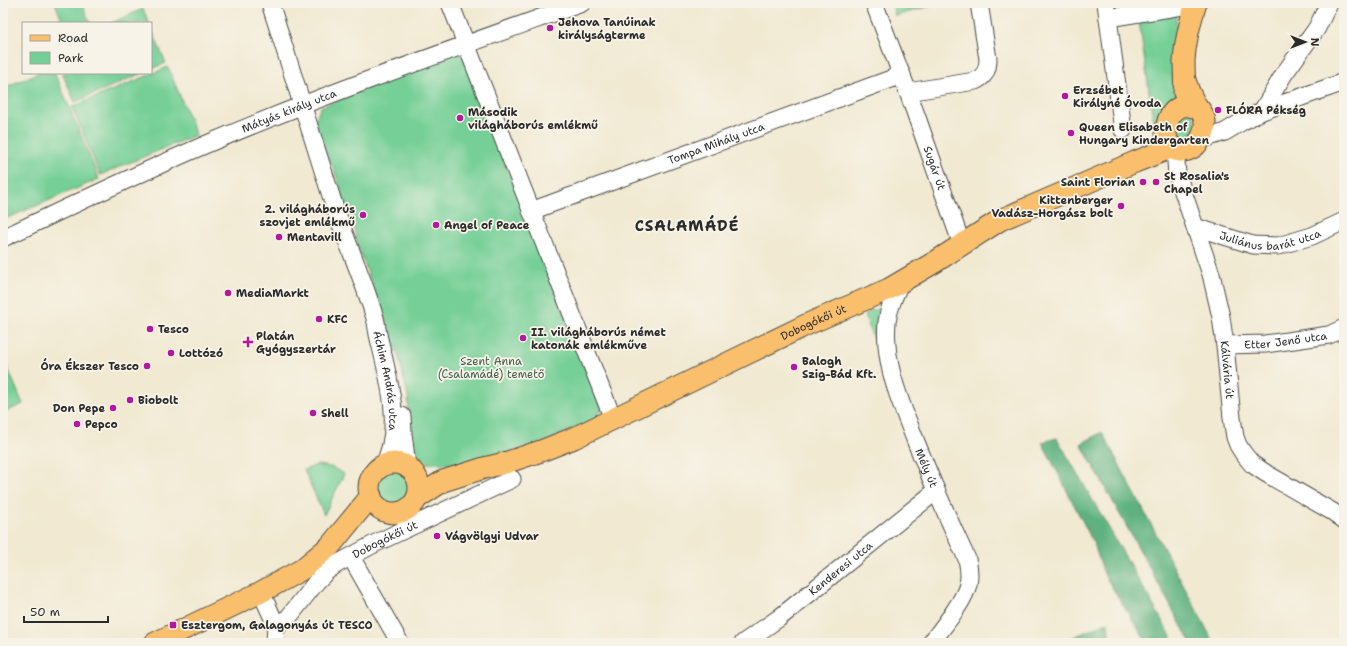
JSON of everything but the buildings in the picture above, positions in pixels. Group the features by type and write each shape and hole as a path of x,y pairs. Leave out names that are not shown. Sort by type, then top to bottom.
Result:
{"main road":[{"path":"1185,80 1202,124 1197,145 1175,151 1166,127 1171,115 1178,107 1183,97 1185,80 1184,63 1188,31 1196,4"},
{"path":"1178,107 1190,105 1202,124"},
{"name":"Dobogókői út","path":"417,498 443,481 505,463 574,438 808,324 889,289 1000,220 1135,162 1175,151"},
{"path":"396,463 408,468 416,476 419,484 417,498 412,505 405,510 396,513 387,512 378,508 370,496 369,488 371,478 377,470 384,466 396,463"},
{"name":"Dobogókői út","path":"408,468 446,470 484,468"},
{"name":"Dobogókői út","path":"155,643 261,592 301,570 330,546 370,496"},
{"name":"Dobogókői út","path":"330,546 341,541 369,521 387,512"}],"street":[{"name":"Áchim András utca","path":"270,3 334,203 375,319 392,401 393,427 391,442 384,466"},
{"path":"450,3 613,419"},
{"name":"Mátyás király utca","path":"3,238 215,140 303,105 582,3"},
{"name":"Sugár út","path":"874,3 902,75 962,245"},
{"path":"908,92 975,81 984,75 988,60 979,3"},
{"path":"1262,112 1284,74 1317,28 1329,3"},
{"path":"1123,130 1107,10 1196,4"},
{"name":"Tompa Mihály utca","path":"531,211 902,75"},
{"path":"1202,124 1225,132 1262,112 1344,82"},
{"name":"Kálvária út","path":"1175,151 1177,174 1211,274 1225,345 1235,437 1243,454 1252,464 1344,520"},
{"name":"Juliánus barát utca","path":"1195,226 1253,245 1278,246 1312,236 1344,222"},
{"name":"Mély út","path":"901,281 892,302 887,321 888,353 891,373 896,393 936,491 968,559 969,577 966,592 931,643"},
{"name":"Áchim András utca","path":"375,319 385,335 395,364 402,402 403,433 408,468"},
{"name":"Etter Jenő utca","path":"1225,345 1265,344 1329,335 1344,328"},
{"name":"Dobogókői út","path":"276,625 288,618 317,580 327,571 374,544 512,479"},
{"name":"Kenderesi utca","path":"743,643 779,618 936,491"},
{"path":"351,557 400,643"},
{"path":"261,592 276,625 275,643"}],"green space":[{"path":"55,3 82,3 90,22 63,22"},
{"path":"892,3 930,3 931,6 895,16"},
{"path":"143,9 149,22 113,22"},
{"path":"1176,15 1180,98 1159,120 1155,133 1139,21"},
{"path":"152,30 166,63 152,69"},
{"name":"Szent Anna (Csalamádé) temető","path":"461,51 602,410 594,420 546,441 466,465 427,463 415,452 410,437 408,396 398,354 357,244 355,232 333,167 327,156 314,122 321,107"},
{"path":"168,67 196,135 100,175 72,107"},
{"path":"36,74 55,74 99,179 3,220 3,88"},
{"path":"62,74 140,74 75,102"},
{"path":"1190,109 1201,131 1178,146 1173,117"},
{"path":"884,307 878,320 880,342 875,345 865,315 868,312"},
{"path":"6,364 23,404 3,413 3,365"},
{"path":"1102,432 1214,643 1191,643 1081,444"},
{"path":"1057,438 1175,643 1147,643 1105,576 1093,542 1042,442"},
{"path":"317,465 331,467 344,474 324,515 304,470"},
{"path":"390,468 398,468 405,471 411,477 414,488 411,499 405,505 398,508 390,508 383,505 377,499 374,492 374,484 377,477 383,471"},
{"path":"1108,622 1110,643 1060,643"}],"place":[{"name":"Jehova Tanúinak királyságterme","path":"550,28"},
{"name":"Erzsébet Királyné Óvoda","path":"1065,96"},
{"name":"FLÓRA Pékség","path":"1218,110"},
{"name":"Második világháborús emlékmű","path":"460,118"},
{"name":"Queen Elisabeth of Hungary Kindergarten","path":"1071,133"},
{"name":"Saint Florian","path":"1143,182"},
{"name":"St Rosalia's Chapel","path":"1156,182"},
{"name":"Kittenberger Vadász-Horgász bolt","path":"1121,206"},
{"name":"2. világháborús szovjet emlékmű","path":"363,215"},
{"name":"Angel of Peace","path":"436,225"},
{"name":"Mentavill","path":"279,237"},
{"name":"MediaMarkt","path":"228,293"},
{"name":"KFC","path":"319,319"},
{"name":"Tesco","path":"150,329"},
{"name":"II. világháborús német katonák emlékműve","path":"523,338"},
{"name":"Platán Gyógyszertár","path":"248,342"},
{"name":"Lottózó","path":"171,353"},
{"name":"Óra Ékszer Tesco","path":"147,366"},
{"name":"Balogh Szig-Bád Kft.","path":"794,367"},
{"name":"Biobolt","path":"130,400"},
{"name":"Don Pepe","path":"113,408"},
{"name":"Shell","path":"313,413"},
{"name":"Pepco","path":"77,424"},
{"name":"Vágvölgyi Udvar","path":"437,536"},
{"name":"Esztergom, Galagonyás út TESCO","path":"173,625"}],"district":[{"name":"CSALAMÁDÉ","path":"687,226"}]}
